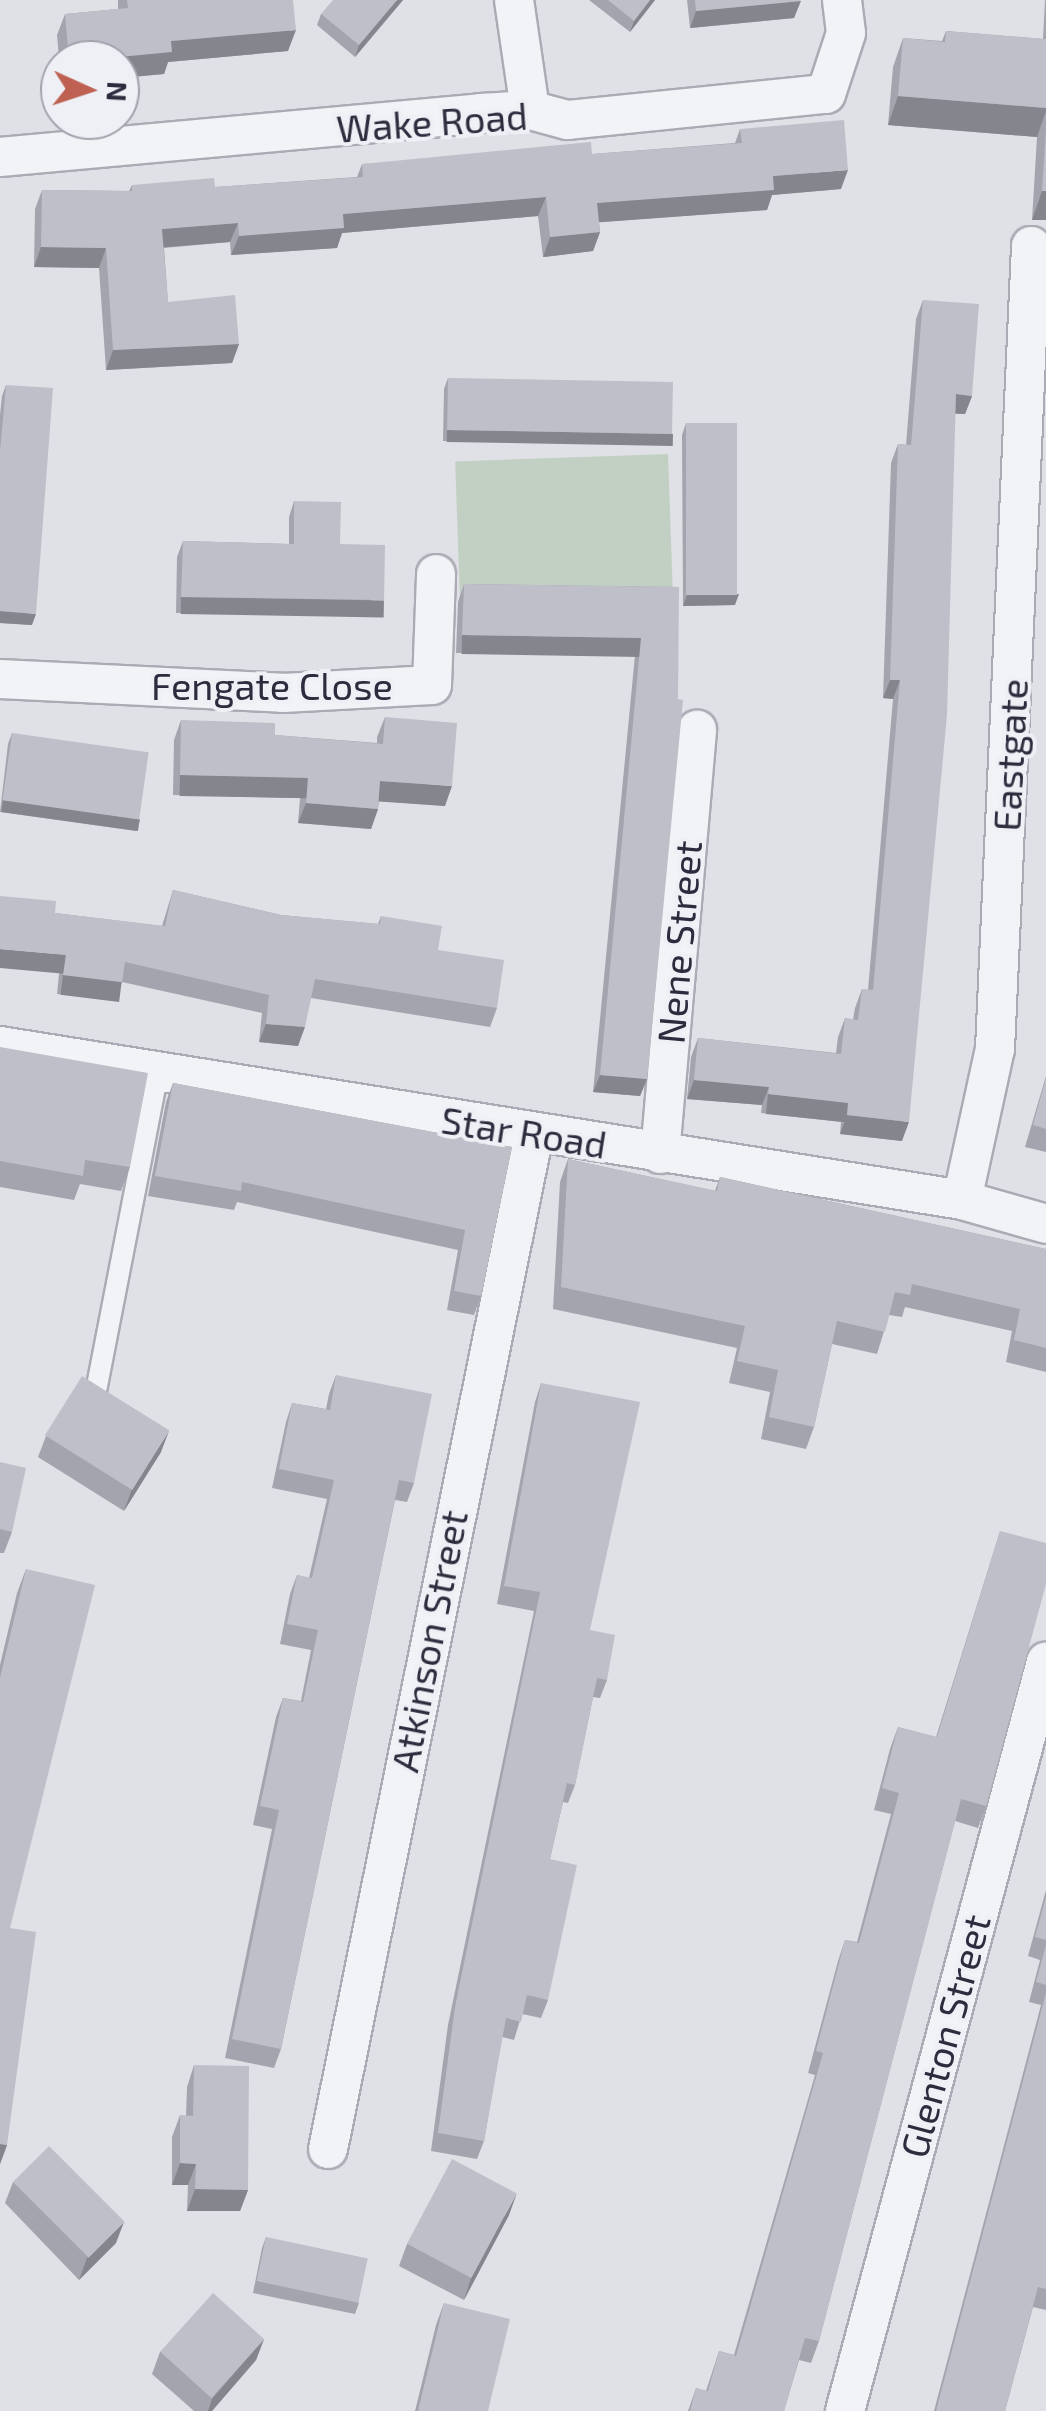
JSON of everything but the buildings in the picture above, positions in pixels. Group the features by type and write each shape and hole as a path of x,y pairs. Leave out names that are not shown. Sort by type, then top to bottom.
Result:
{"street":[{"path":"514,0 530,110"},
{"name":"Wake Road","path":"0,157 530,110 568,120 826,94 846,33 842,0"},
{"name":"Eastgate","path":"962,1200 995,1048 1032,246"},
{"name":"Fengate Close","path":"0,679 283,693 432,686 436,574"},
{"name":"Nene Street","path":"660,1154 697,730"},
{"name":"Star Road","path":"0,1046 962,1200 1046,1224"},
{"name":"Atkinson Street","path":"328,2149 534,1134"},
{"name":"Glenton Street","path":"845,2411 1046,1662"}],"lane":[{"path":"96,1390 158,1072"}],"green space":[{"path":"668,454 673,595 460,602 455,461"}]}
